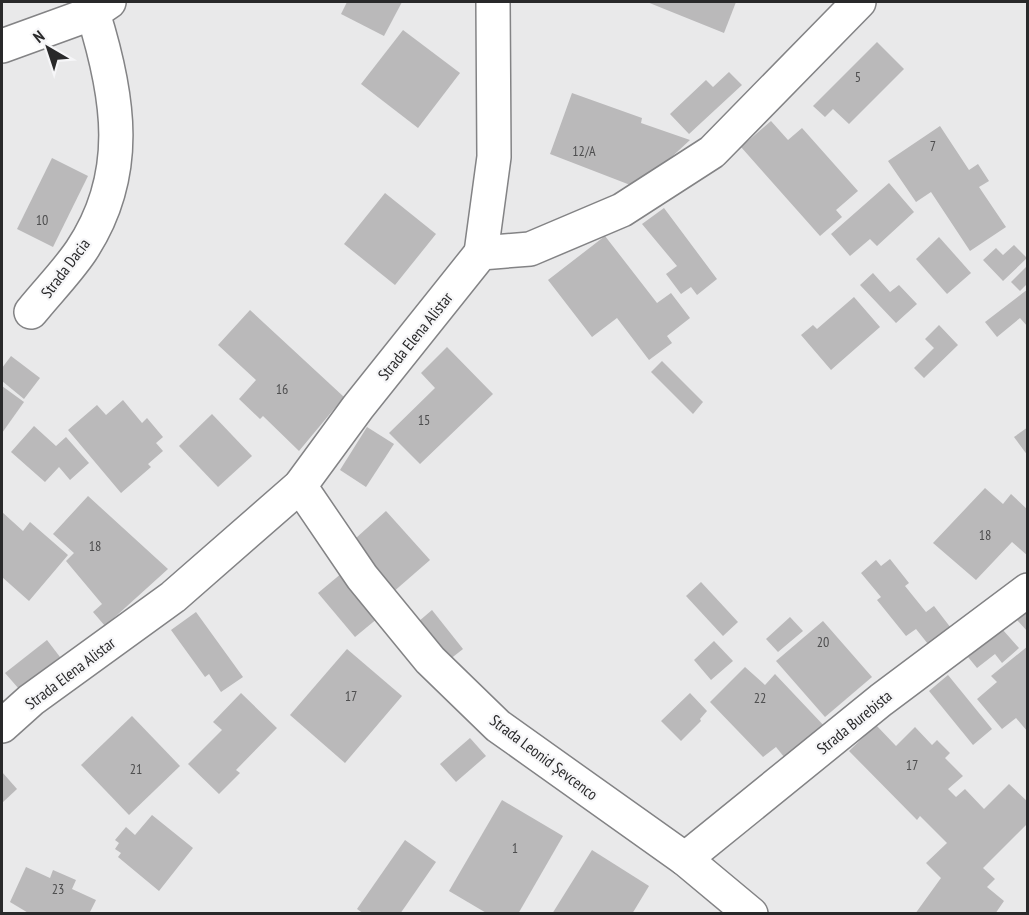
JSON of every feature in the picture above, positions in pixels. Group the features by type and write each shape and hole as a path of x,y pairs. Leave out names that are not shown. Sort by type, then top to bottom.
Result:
{"street":[{"path":"492,2 494,157 482,253 530,249 622,210 712,152 859,2"},
{"name":"Strada Dacia","path":"2,46 101,7 115,95 117,140 110,192 80,252 31,312"},
{"name":"Strada Elena Alistar","path":"2,726 31,700 173,597 300,486 358,407 482,253"},
{"name":"Strada Leonid Șevcenco","path":"300,486 362,577 430,660 498,726 685,859 751,914"},
{"name":"Strada Burebista","path":"685,859 881,700 1028,590"}],"building":[{"path":"347,2 402,2 384,36 341,14"},
{"path":"647,2 736,2 724,33"},
{"path":"403,30 460,73 418,128 361,84"},
{"path":"877,42 904,69 849,124 833,109 825,117 813,106"},
{"path":"729,72 742,85 689,134 670,114 706,80 713,87"},
{"path":"572,93 642,118 641,123 690,140 638,188 550,154"},
{"path":"771,121 788,140 802,128 858,191 836,210 842,217 820,236 741,147"},
{"path":"940,126 969,170 978,164 989,181 979,187 1006,227 970,251 931,192 916,202 888,161"},
{"path":"52,158 88,176 53,247 17,229"},
{"path":"889,183 914,212 877,246 870,239 850,256 831,234"},
{"path":"385,193 436,234 395,285 344,244"},
{"path":"664,208 717,279 697,295 691,287 681,294 666,274 677,266 642,224"},
{"path":"605,236 657,303 671,293 690,318 667,336 672,343 649,360 617,318 592,337 548,280"},
{"path":"939,237 971,273 947,294 916,259"},
{"path":"1014,245 1027,258 1003,281 983,260 996,248 1003,255"},
{"path":"1028,265 1028,283 1020,291 1011,282"},
{"path":"873,273 890,292 899,285 917,304 896,323 860,285"},
{"path":"1028,289 1028,327 1020,318 997,337 985,322"},
{"path":"854,297 880,327 831,370 801,335 813,325 817,329"},
{"path":"250,310 344,397 299,451 263,416 260,419 239,399 256,380 218,345"},
{"path":"939,325 958,345 924,378 914,368 934,348 925,339"},
{"path":"447,347 493,394 420,464 389,433 435,388 421,373"},
{"path":"11,356 40,378 24,399 2,381 2,368"},
{"path":"662,361 703,402 693,414 651,372"},
{"path":"2,386 24,402 2,433"},
{"path":"123,400 142,423 147,418 163,437 156,443 163,451 148,464 151,467 121,493 68,430 97,405 106,415"},
{"path":"212,414 252,456 218,487 179,446"},
{"path":"34,426 56,446 66,437 89,463 70,480 59,467 45,482 11,452"},
{"path":"367,427 394,444 366,487 340,470"},
{"path":"1028,427 1028,456 1014,437"},
{"path":"985,488 1003,504 1011,494 1028,510 1028,556 1012,542 976,580 933,543"},
{"path":"88,496 168,569 105,626 93,612 102,604 66,561 74,553 53,534"},
{"path":"386,511 430,560 392,593 356,538"},
{"path":"2,512 23,531 30,522 68,555 29,601 2,577"},
{"path":"890,559 909,583 905,586 926,612 934,606 954,632 932,649 916,629 906,636 877,600 881,597 861,573 876,560 881,566"},
{"path":"342,573 378,618 355,637 318,593"},
{"path":"701,582 738,622 723,636 686,596"},
{"path":"432,610 463,649 449,660 418,622"},
{"path":"196,612 243,677 221,692 209,674 205,677 171,630"},
{"path":"1028,612 1028,632 1017,620"},
{"path":"790,617 803,631 778,652 766,639"},
{"path":"823,621 872,677 825,717 776,661"},
{"path":"1003,630 1019,648 1002,663 995,654 977,668 968,657"},
{"path":"47,640 60,657 19,689 5,673"},
{"path":"714,641 733,661 711,680 694,660"},
{"path":"1028,646 1028,732 1016,718 1002,729 977,699 997,682 991,676"},
{"path":"347,649 402,696 345,763 290,715"},
{"path":"745,667 765,685 775,674 827,729 789,763 776,747 763,757 710,702"},
{"path":"948,675 992,729 973,745 929,691"},
{"path":"241,693 277,728 236,770 240,773 219,794 188,764 222,730 213,722"},
{"path":"690,693 707,711 700,719 701,721 681,741 661,721"},
{"path":"132,716 180,766 129,815 81,765"},
{"path":"876,725 896,746 915,727 932,745 937,740 950,753 945,758 963,776 948,789 956,797 965,789 984,809 1009,784 1028,802 1028,823 983,868 995,879 987,887 1004,901 995,914 915,914 941,878 926,863 947,843 920,816 917,820 849,751"},
{"path":"470,738 486,756 456,782 440,764"},
{"path":"2,772 17,789 2,803"},
{"path":"502,800 563,836 518,914 488,914 449,891"},
{"path":"152,815 193,848 159,891 118,857 121,853 115,849 119,843 115,840 126,827 135,835"},
{"path":"405,840 436,862 400,914 364,914 357,909"},
{"path":"592,850 649,886 632,914 552,914"},
{"path":"26,867 50,878 53,870 76,880 72,889 96,900 89,914 30,914 10,902"}]}
